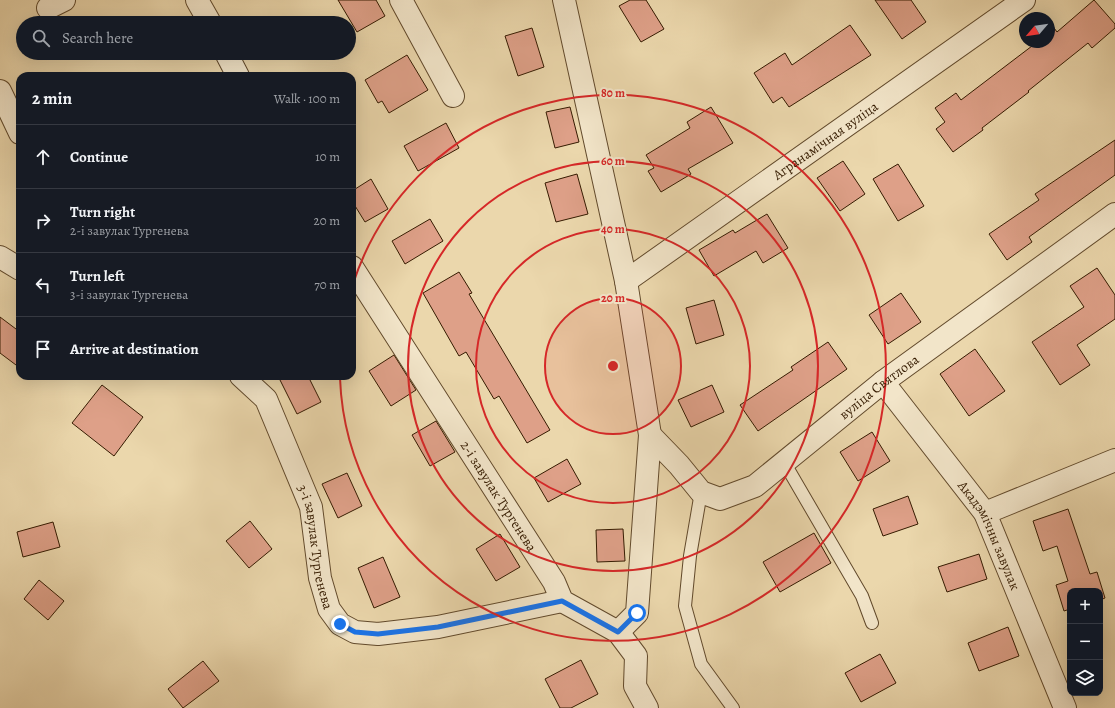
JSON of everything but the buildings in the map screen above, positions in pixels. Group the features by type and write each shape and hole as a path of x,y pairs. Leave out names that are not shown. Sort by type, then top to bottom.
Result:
{"street":[{"path":"198,0 206,16"},
{"path":"401,0 453,96"},
{"path":"564,0 626,281 650,435 637,613 618,632"},
{"name":"Агранамічная вуліца","path":"626,281 1024,0"},
{"path":"230,60 236,72"},
{"path":"0,91 16,125"},
{"name":"вуліца Святлова","path":"701,492 720,499 755,486 883,382 1115,214"},
{"path":"0,256 16,266"},
{"name":"2-і завулак Тургенева","path":"356,272 554,582 562,601"},
{"name":"3-і завулак Тургенева","path":"245,380 266,399 311,507 320,578 329,610 340,624 355,632 378,634 438,627 562,601"},
{"name":"Акадэмічны завулак","path":"883,382 985,513 1065,708"},
{"path":"650,435 679,464 701,492"},
{"path":"985,513 1115,460"},
{"path":"562,601 618,632 636,656 635,686 647,708"}],"lane":[{"path":"784,462 862,596 872,623"},
{"path":"701,492 690,556 685,606 701,664 733,708"}],"route":[{"path":"340,624 355,632 378,634 438,627 562,601 618,632 637,613"}]}
